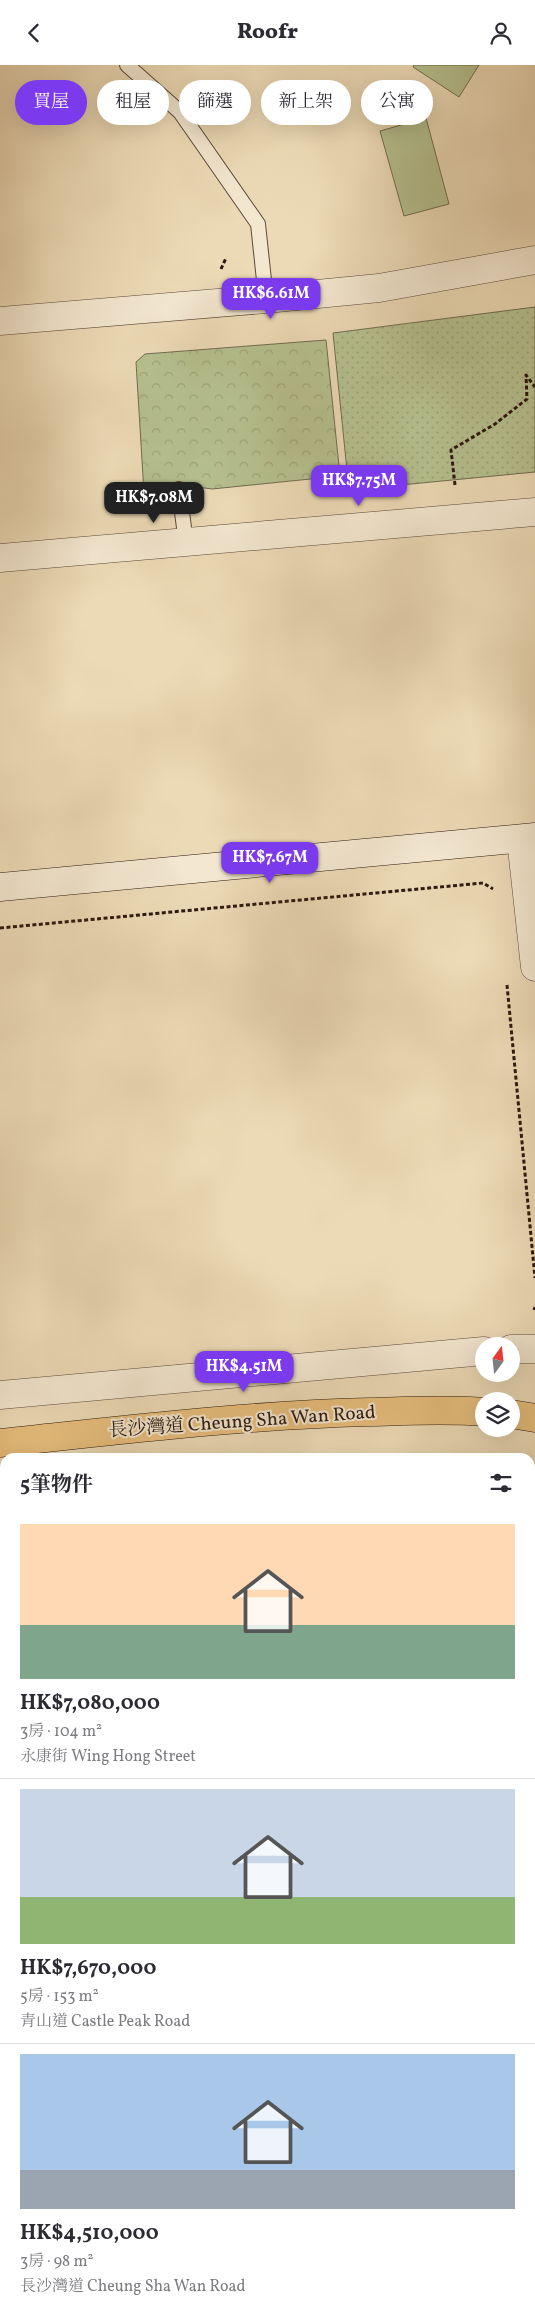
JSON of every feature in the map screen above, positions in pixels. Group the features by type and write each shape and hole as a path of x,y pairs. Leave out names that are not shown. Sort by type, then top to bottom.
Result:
{"main road":[{"name":"長沙灣道 Cheung Sha Wan Road","path":"0,1443 232,1420 329,1413 449,1409 475,1411"},
{"path":"520,1415 535,1417"}],"street":[{"path":"0,321 379,288 535,260"},
{"path":"0,558 535,512"},
{"path":"0,887 528,838 535,967"},
{"path":"520,1349 535,1349"},
{"path":"0,1395 475,1352"}],"lane":[{"path":"127,65 180,112 258,224 266,299"},
{"path":"180,489 186,543"}],"path":[{"path":"454,480 451,449 495,424 526,399 526,375 535,387"},
{"path":"0,928 484,883 498,893"},
{"path":"506,981 535,1278"}],"green space":[{"path":"414,65 479,65 459,97 413,67"},
{"path":"401,125 428,125 449,204 404,216 380,131"},
{"path":"535,307 535,472 349,490 333,333"},
{"path":"326,340 340,476 212,489 183,485 169,486 144,493 136,362 145,354"}]}
